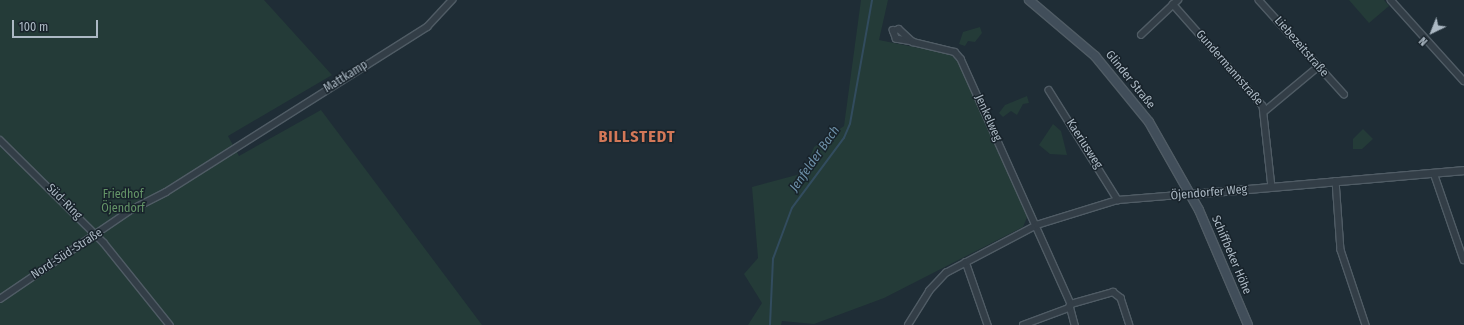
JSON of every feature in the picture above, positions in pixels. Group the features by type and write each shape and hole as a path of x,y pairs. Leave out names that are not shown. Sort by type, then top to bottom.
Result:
{"main road":[{"name":"Glinder Straße","path":"1028,0 1074,36 1118,82 1152,126 1191,194"},
{"name":"Schiffbeker Höhe","path":"1191,194 1248,325"}],"street":[{"name":"Mattkamp","path":"234,147 427,27 452,0"},
{"path":"1141,35 1178,0"},
{"name":"Liebezeitstraße","path":"1259,0 1344,94"},
{"path":"1391,0 1464,81"},
{"name":"Gundermannstraße","path":"1173,4 1266,112 1272,187"},
{"name":"Jenkelweg","path":"913,42 958,55 1037,225 1070,306 1075,325"},
{"path":"1266,112 1318,67"},
{"name":"Kaeriusweg","path":"1049,90 1118,200"},
{"name":"Süd-Ring","path":"0,140 95,234 170,325"},
{"name":"Nord-Süd-Straße","path":"0,299 95,234 234,147"},
{"name":"Öjendorfer Weg","path":"908,325 936,281 966,262 1037,225 1118,200 1464,170"},
{"path":"1434,173 1464,260"},
{"path":"1336,181 1341,250 1366,325"},
{"path":"966,262 988,325"},
{"path":"1023,325 1070,306 1113,292 1121,298 1130,325"}],"green space":[{"name":"Friedhof Öjendorf","path":"0,0 264,0 332,75 228,136 239,156 321,110 482,325 0,325"},
{"path":"861,0 888,0 879,40 949,54 957,60 1028,215 1023,227 884,298 814,324 782,321 781,325 748,325 762,303 744,274 758,258 752,187 804,173 814,147 844,126"},
{"path":"1349,0 1384,0 1389,6 1369,23"},
{"path":"980,27 982,33 975,42 968,41 965,46 959,44 963,32"},
{"path":"1027,96 1029,103 1023,104 1017,115 1011,111 1003,117 999,113 1005,105"},
{"path":"1053,124 1061,131 1067,155 1050,154 1039,145"},
{"path":"1363,129 1373,139 1362,149 1353,149 1353,139"}],"waterway":[{"name":"Jenfelder Bach","path":"770,325 773,259 792,208 844,138 850,124 872,0"}],"district":[{"name":"BILLSTEDT","path":"637,137"}]}
